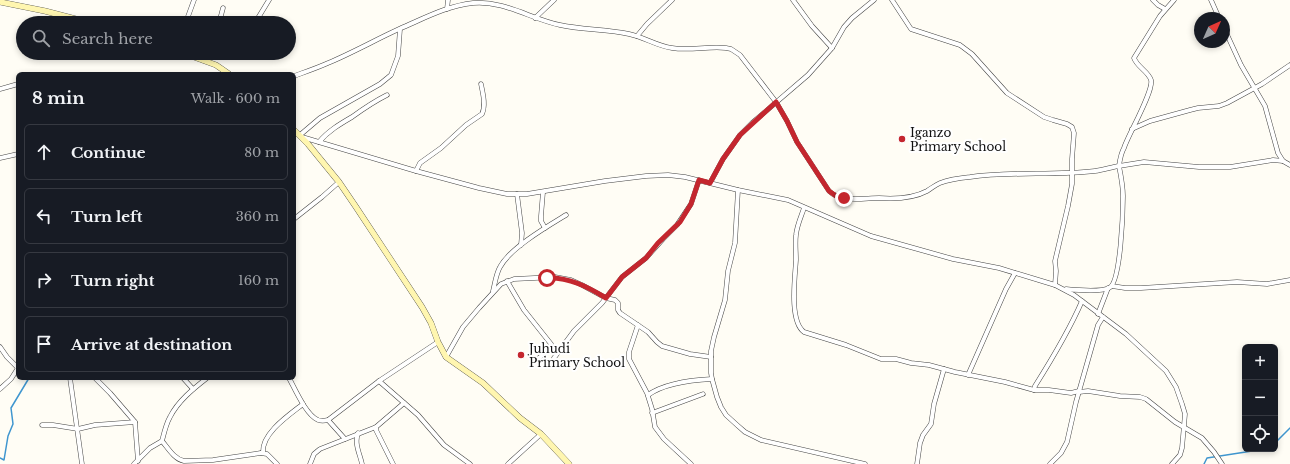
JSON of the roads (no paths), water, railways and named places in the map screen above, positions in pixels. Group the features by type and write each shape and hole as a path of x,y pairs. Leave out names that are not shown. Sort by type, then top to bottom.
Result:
{"street":[{"path":"188,16 194,0"},
{"path":"259,16 269,0"},
{"path":"447,9 448,0"},
{"path":"535,18 554,0"},
{"path":"637,36 672,0"},
{"path":"793,0 812,26 832,48"},
{"path":"710,183 723,159 740,135 808,75 832,48 844,27 852,18 874,0"},
{"path":"892,0 911,28 960,45 972,54 1007,93 1044,117 1072,127 1074,133 1072,184 1055,261 1055,285"},
{"path":"1153,0 1165,9"},
{"path":"1098,314 1115,279 1120,254 1123,194 1119,166 1124,147 1150,90 1151,80 1136,63 1134,58 1165,9 1174,0"},
{"path":"1211,0 1217,12"},
{"path":"0,2 64,16"},
{"path":"296,75 328,63 400,29 447,9 473,3 486,3 511,9 561,26 611,31 637,36 657,45 671,48 731,49 740,55 776,102 802,150 829,191 836,196 856,198 906,197 927,191 940,183 972,177 996,174 1096,171 1144,162 1199,167 1230,167 1273,160 1290,164"},
{"path":"221,16 223,8"},
{"path":"297,133 320,118 380,84 392,75 398,56 400,29"},
{"path":"1230,42 1240,65 1265,106 1278,153 1282,161"},
{"path":"203,60 216,65 226,72"},
{"path":"1132,129 1190,110 1219,106 1254,88 1290,65"},
{"path":"416,171 423,160 441,148 466,125 482,114 484,96 481,84"},
{"path":"0,89 16,85"},
{"path":"319,142 328,132 367,106 387,95"},
{"path":"297,133 319,142 416,171 496,192 517,194 543,192 646,176 677,176 699,180 738,190 788,200 883,240 953,259 987,265 1055,285 1064,289 1137,344 1166,371 1176,387 1185,414 1180,455 1172,464"},
{"path":"297,133 339,182 356,207 422,307 446,357 482,383 520,418 541,434 569,464"},
{"path":"0,158 16,154"},
{"path":"554,358 571,335 606,298 622,277 646,258 658,243 680,222 691,204 699,180"},
{"path":"296,217 339,182"},
{"path":"738,190 736,237 711,357 712,379 717,397 726,415 745,432 762,440 865,464"},
{"path":"543,192 541,221 545,228"},
{"path":"517,194 522,233 520,246"},
{"path":"804,208 796,235 794,280 795,312 798,325 804,332 846,345 881,359 896,359 911,363 929,365 1034,390 1049,390 1071,393 1088,391 1120,396 1140,397 1146,399 1175,422 1207,443 1222,464"},
{"path":"492,293 500,267 509,256 545,228 566,215"},
{"path":"968,375 1006,289 1015,273"},
{"path":"446,357 463,327 492,293 501,284 507,281 523,278 563,278 582,285 606,298 615,300 618,303 618,310 620,313 648,332 662,346 690,354 711,357"},
{"path":"1064,289 1087,290 1110,287 1157,288 1237,282 1267,284 1290,280"},
{"path":"507,281 524,310 551,344 552,347 539,358"},
{"path":"1034,390 1034,386 1053,358 1082,302"},
{"path":"1050,464 1065,448 1079,391 1098,325 1102,317"},
{"path":"638,325 628,356 629,359 648,395 654,423 658,432 671,446 692,464"},
{"path":"290,380 310,414 317,419 328,420 379,381 438,342"},
{"path":"0,347 16,366"},
{"path":"917,464 920,443 923,435 931,424 935,397 944,369"},
{"path":"0,389 11,379 16,371"},
{"path":"648,395 657,390 670,386 712,379"},
{"path":"70,380 82,464"},
{"path":"97,380 135,422 136,462"},
{"path":"185,380 193,389"},
{"path":"136,462 150,448 162,441 172,413 193,389 204,380"},
{"path":"379,381 418,415 444,444 470,464"},
{"path":"652,413 703,394"},
{"path":"310,464 316,451 376,427 404,403"},
{"path":"262,453 264,443 272,431 304,404"},
{"path":"328,420 345,439"},
{"path":"42,425 53,425 78,429 94,425 135,422"},
{"path":"376,427 376,430 393,464"},
{"path":"358,433 356,441 362,464"},
{"path":"508,464 541,434"},
{"path":"162,441 180,460 213,462 262,453 267,454 277,464"}],"waterway":[{"path":"0,458 4,460 8,436 13,424 11,408 28,380"},
{"path":"1278,440 1290,428"},
{"path":"1204,464 1207,458 1246,452"}],"place":[{"name":"Iganzo Primary School","path":"902,139"},
{"name":"Juhudi Primary School","path":"521,355"}]}
